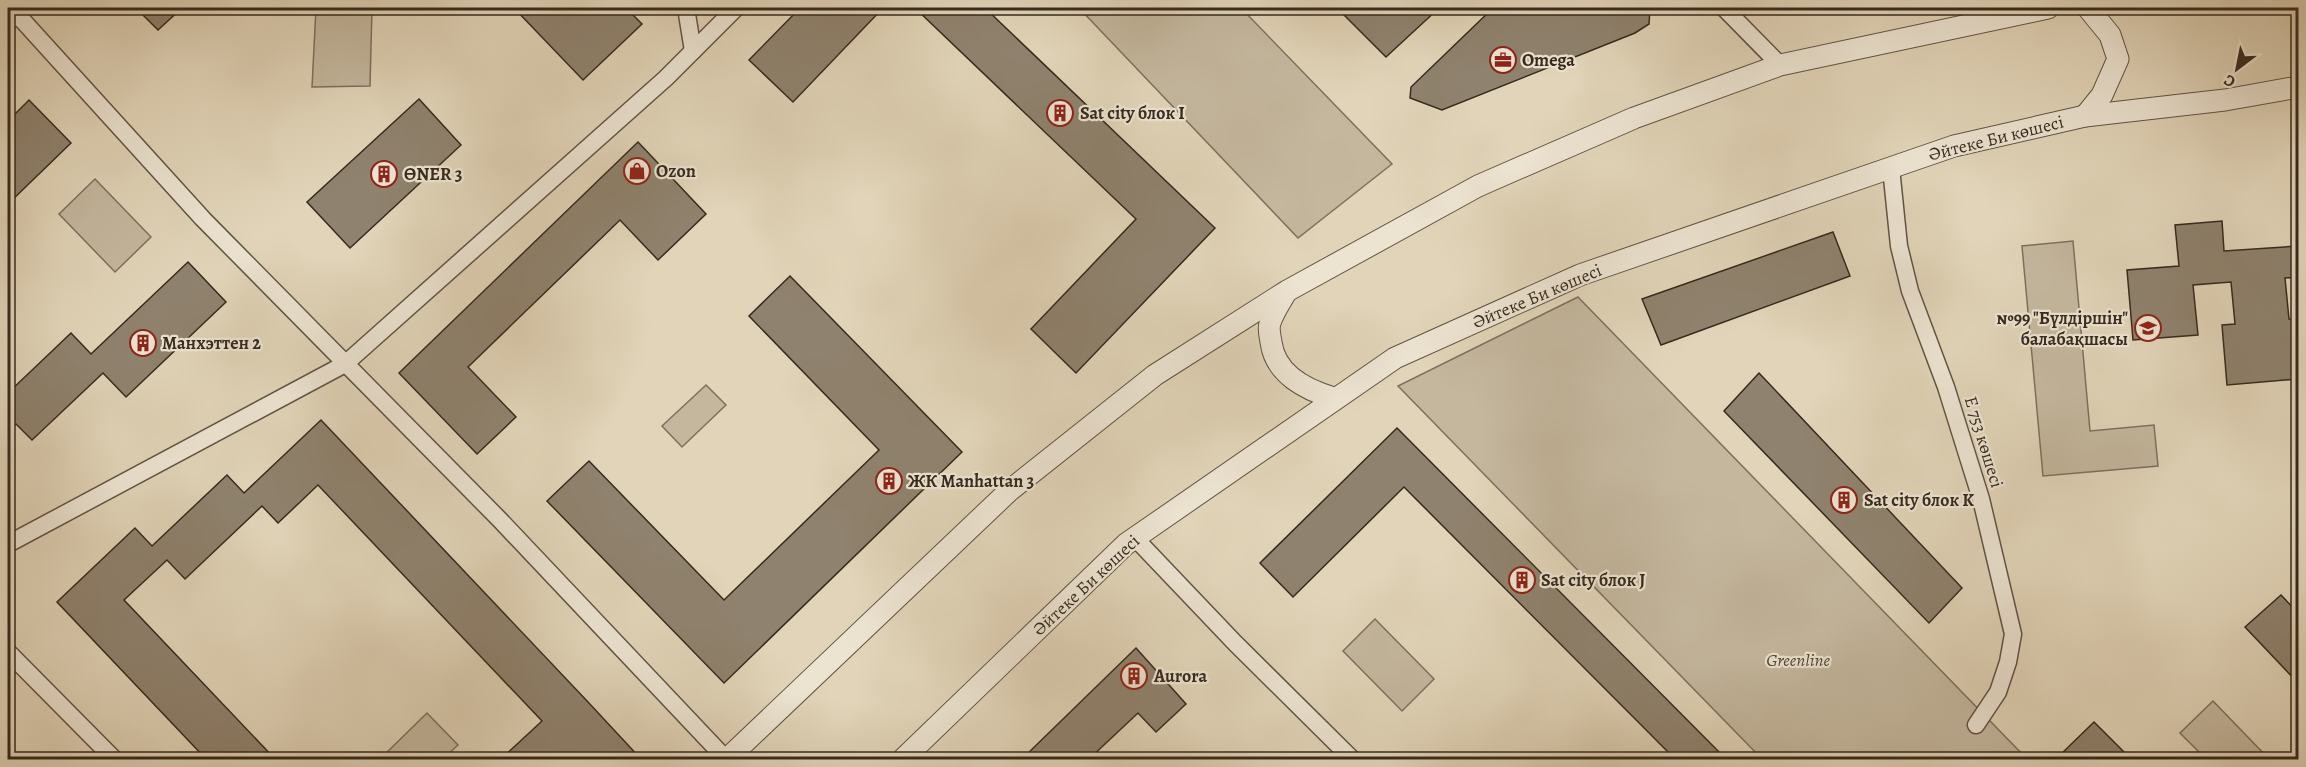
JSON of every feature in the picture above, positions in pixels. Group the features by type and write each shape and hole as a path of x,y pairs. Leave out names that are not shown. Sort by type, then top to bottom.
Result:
{"street":[{"path":"686,8 693,51"},
{"path":"8,544 345,364 666,78 736,8"},
{"path":"1724,8 1780,65"},
{"path":"14,13 204,219 500,520 726,759 1009,491 1155,375 1287,291 1478,186 1634,118 1780,65 2048,8"},
{"path":"2085,116 2102,95 2118,59 2110,35 2088,8"},
{"name":"Әйтеке Би көшесі","path":"902,759 1126,544 1395,358 1580,275 1954,146 2085,116 2225,100 2298,87"},
{"name":"Е 753 көшесі","path":"1891,168 1899,246 1910,291 1946,387 1981,499 2013,634 2008,662 1998,692 1976,725"},
{"path":"1287,291 1269,325 1272,348 1279,365 1291,378 1317,393 1334,398"},
{"path":"1135,538 1235,643 1353,759"},
{"path":"8,652 115,759"}],"green space":[{"path":"316,8 372,8 370,86 312,87"},
{"path":"1079,8 1241,8 1392,164 1298,238"},
{"path":"95,179 151,237 115,272 59,214"},
{"path":"2073,241 2090,431 2154,425 2158,466 2043,476 2022,246"},
{"name":"Greenline","path":"1578,297 2027,759 1762,759 1398,386"},
{"path":"706,385 726,405 682,447 662,426"},
{"path":"1375,619 1434,679 1402,711 1343,651"},
{"path":"2213,701 2269,759 2206,759 2180,733"},
{"path":"427,713 458,745 443,759 380,759"}],"building":[{"path":"136,8 182,8 158,30"},
{"path":"514,8 626,8 642,24 583,80"},
{"path":"800,8 883,8 793,102 749,60"},
{"name":"Sat city блок I","path":"915,8 985,8 1215,228 1076,373 1031,329 1136,219"},
{"path":"1337,8 1439,8 1386,57"},
{"name":"Omega","path":"1493,8 1650,8 1649,24 1635,33 1442,110 1410,98 1411,87"},
{"name":"ӨNER 3","path":"419,99 461,145 350,248 307,202"},
{"path":"29,100 71,143 8,204 8,121"},
{"path":"638,142 706,214 658,260 620,220 468,367 516,417 477,454 399,373"},
{"path":"2222,221 2224,251 2298,246 2298,277 2285,278 2289,319 2298,319 2298,379 2227,385 2222,325 2235,324 2231,282 2193,285 2198,335 2133,340 2127,270 2179,266 2175,225"},
{"path":"1833,232 1850,276 1661,345 1642,299"},
{"name":"Манхэттен 2","path":"188,262 226,302 126,397 103,373 32,440 16,424 8,432 8,393 71,333 91,354"},
{"name":"ЖК Manhattan 3","path":"790,276 962,452 724,683 547,501 589,461 724,600 879,450 749,316"},
{"name":"Sat city блок K","path":"1759,373 1962,588 1929,623 1724,411"},
{"path":"321,420 641,759 501,759 542,721 318,485 278,523 262,506 185,579 167,560 124,600 275,759 206,759 57,602 135,528 152,546 227,475 244,493"},
{"name":"Sat city блок J","path":"1397,428 1726,759 1675,759 1404,487 1293,597 1260,563"},
{"path":"2281,595 2298,613 2298,683 2245,627"},
{"name":"Aurora","path":"1136,648 1186,704 1156,732 1138,713 1089,759 1022,759"},
{"path":"2094,722 2131,759 2056,759"}],"place":[{"name":"Omega","path":"1503,60"},
{"name":"Sat city блок I","path":"1060,113"},
{"name":"Ozon","path":"637,171"},
{"name":"ӨNER 3","path":"384,174"},
{"name":"№99 \"Бүлдіршін\" балабақшасы","path":"2148,328"},
{"name":"Манхэттен 2","path":"143,343"},
{"name":"ЖК Manhattan 3","path":"889,481"},
{"name":"Sat city блок K","path":"1844,500"},
{"name":"Sat city блок J","path":"1522,580"},
{"name":"Aurora","path":"1134,676"}]}
